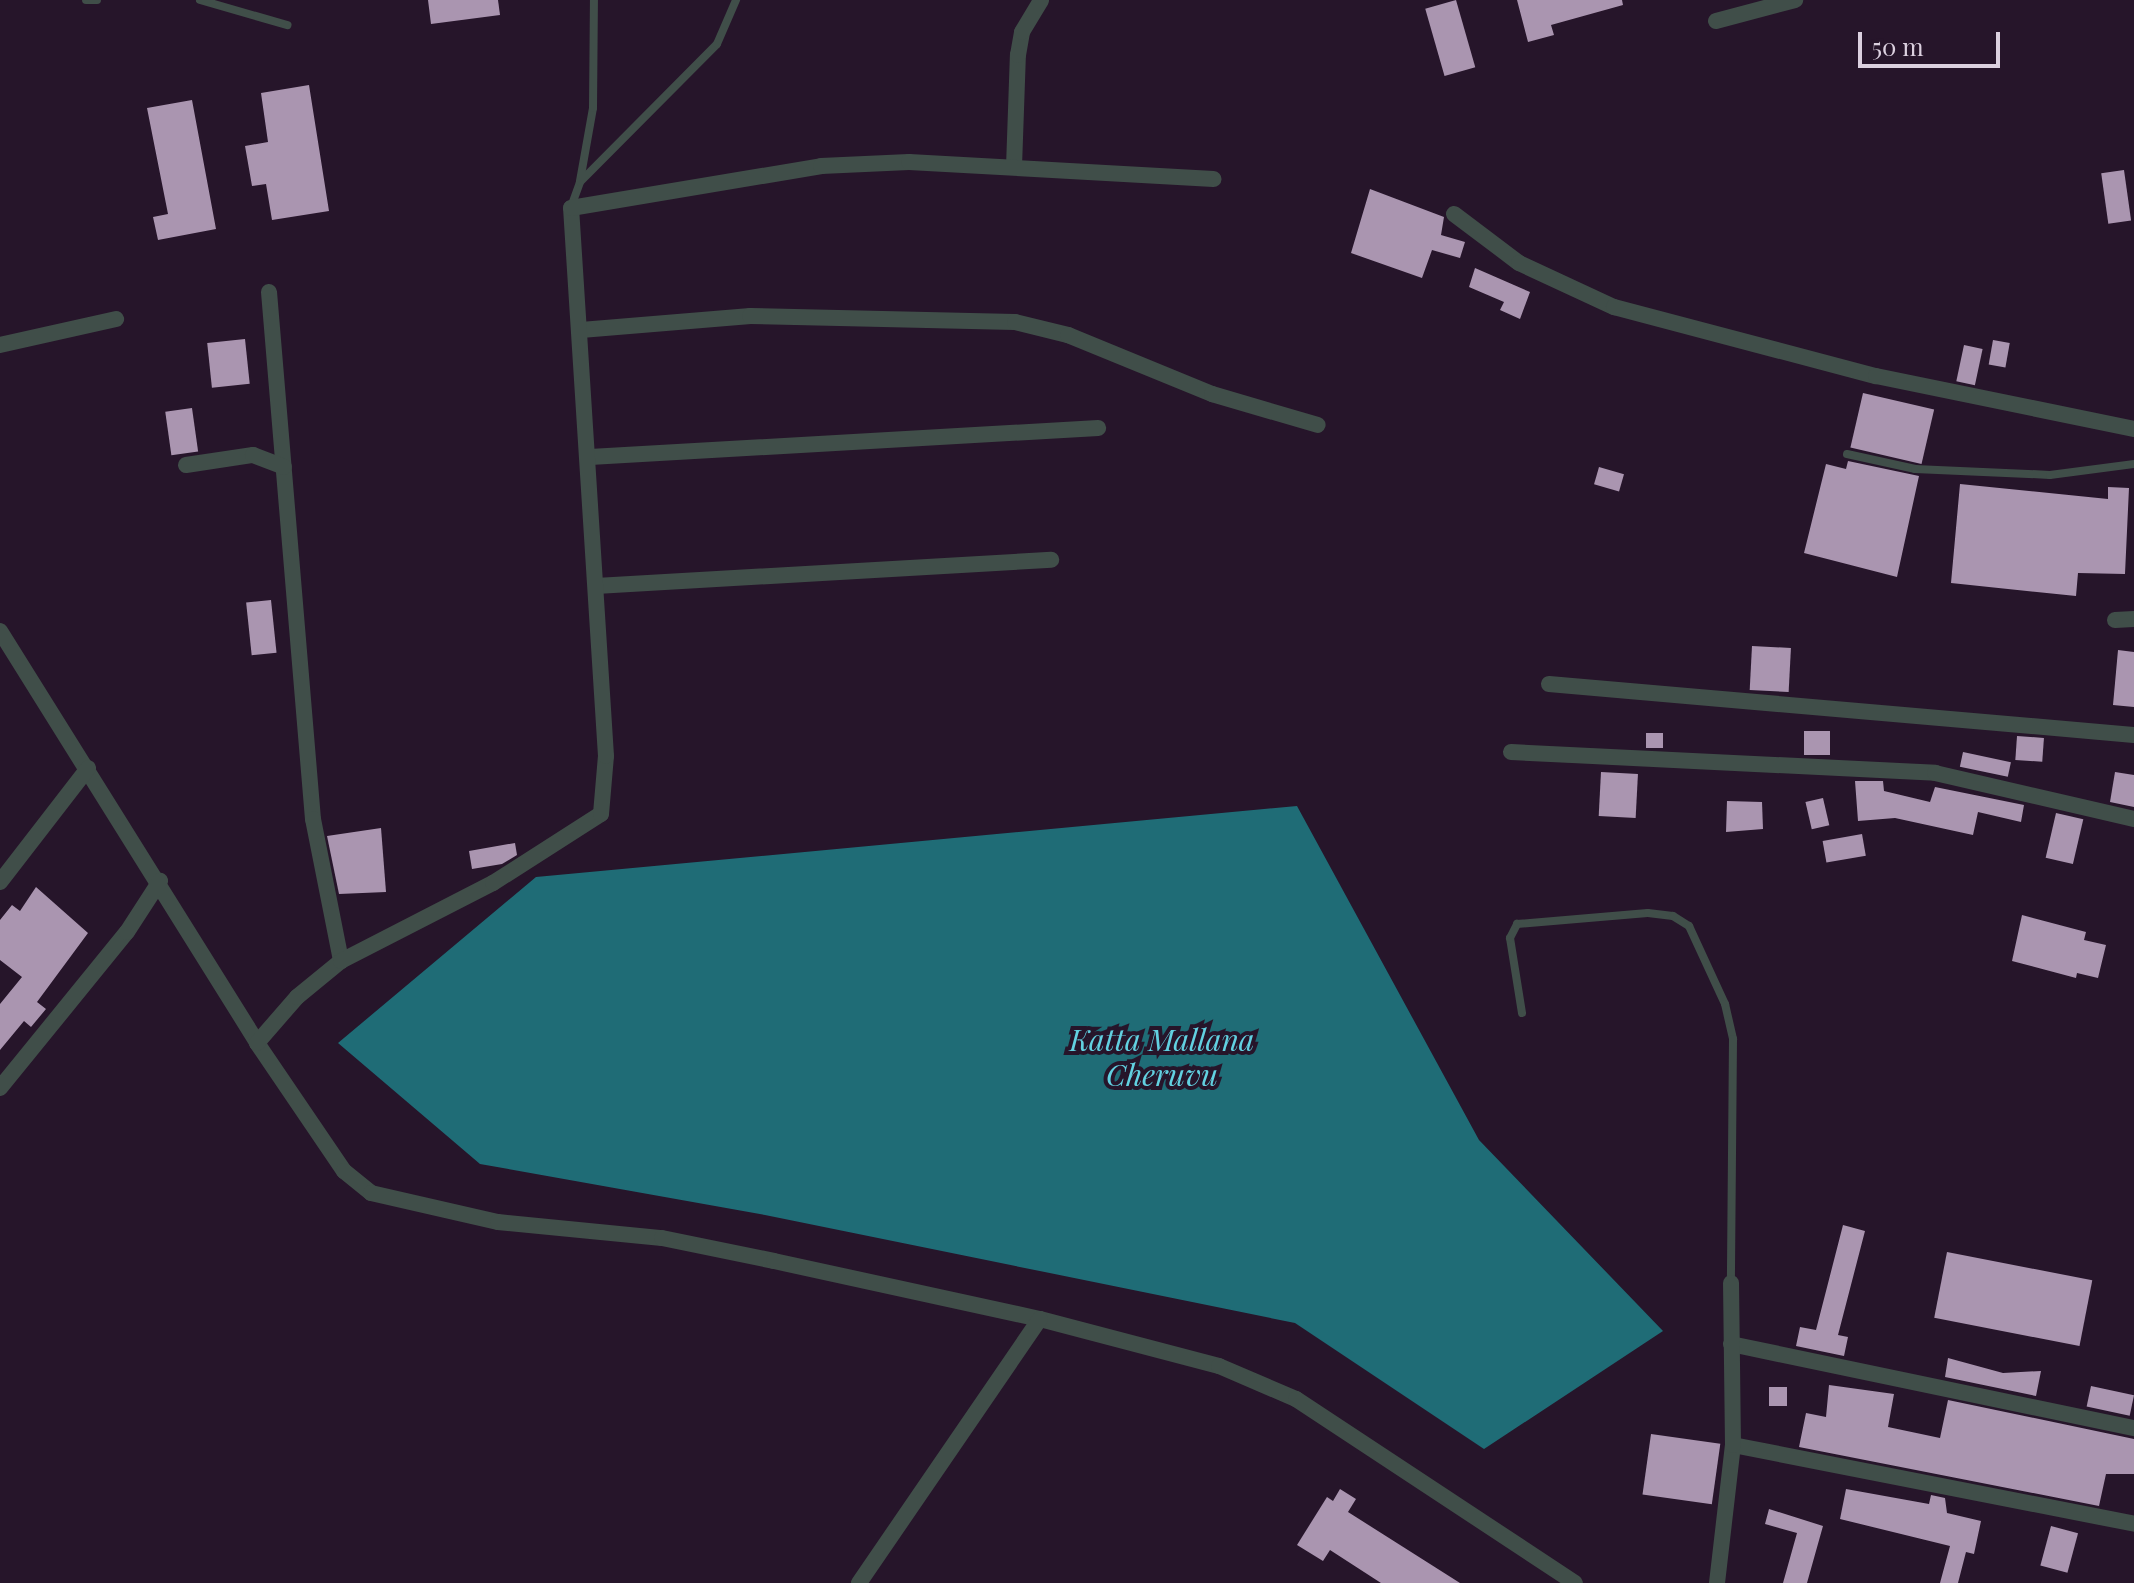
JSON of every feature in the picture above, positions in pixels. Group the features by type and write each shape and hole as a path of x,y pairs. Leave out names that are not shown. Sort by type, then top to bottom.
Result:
{"street":[{"path":"1014,167 1018,55 1022,32 1041,0"},
{"path":"1716,21 1795,0"},
{"path":"257,1043 297,997 341,961 493,883 601,814 606,756 590,457 571,208 821,166 909,162 1214,179"},
{"path":"1454,214 1519,263 1614,307 1876,376 2134,429"},
{"path":"269,292 313,819 341,961"},
{"path":"581,330 750,316 1015,322 1068,335 1212,394 1318,425"},
{"path":"0,345 116,319"},
{"path":"590,457 1098,428"},
{"path":"186,465 253,455 284,467"},
{"path":"596,586 1051,560"},
{"path":"2115,620 2134,619"},
{"path":"0,631 160,881 257,1043 344,1171 371,1193 399,1203 498,1222 662,1238 1040,1319 1262,1382 1310,1408 1575,1583"},
{"path":"1549,684 2134,735"},
{"path":"1511,752 1935,773 2134,819"},
{"path":"0,882 88,768"},
{"path":"0,1088 127,932 160,881"},
{"path":"1717,1583 1733,1445 1731,1283"},
{"path":"859,1583 1040,1319"},
{"path":"1731,1344 2134,1428"},
{"path":"1733,1445 2134,1524"}],"lane":[{"path":"86,0 97,0"},
{"path":"200,0 287,25"},
{"path":"571,208 580,182 593,108 594,0"},
{"path":"580,182 717,44 732,19 736,0"},
{"path":"1847,454 1915,469 2050,475 2134,464"},
{"path":"1522,1013 1510,938 1517,924 1648,913 1673,916 1689,926 1725,1004 1733,1039 1731,1283"}],"water":[{"name":"Katta Mallana Cheruvu","path":"1297,806 1479,1140 1663,1331 1484,1449 1295,1323 765,1215 480,1164 338,1043 536,877"}],"building":[{"path":"428,0 498,0 500,15 431,24"},
{"path":"1456,0 1475,67 1445,76 1425,9"},
{"path":"1517,0 1622,0 1623,5 1551,25 1554,35 1528,42"},
{"path":"309,85 329,211 272,220 266,184 252,186 245,146 268,142 261,93"},
{"path":"192,100 216,229 158,240 153,217 168,214 147,108"},
{"path":"2124,170 2131,221 2108,224 2101,173"},
{"path":"1370,189 1444,217 1441,235 1465,242 1460,258 1432,250 1422,278 1351,253"},
{"path":"1475,268 1530,292 1520,319 1500,310 1504,302 1469,287"},
{"path":"245,339 250,384 212,388 207,343"},
{"path":"1993,340 2010,343 2005,368 1989,365"},
{"path":"1964,345 1983,349 1975,385 1956,381"},
{"path":"1863,393 1934,409 1922,464 1850,448"},
{"path":"192,408 198,452 171,455 165,412"},
{"path":"1848,461 1919,476 1897,577 1804,553 1826,464 1846,469"},
{"path":"1599,467 1624,474 1619,491 1594,484"},
{"path":"1960,484 2108,499 2108,487 2129,488 2125,574 2078,573 2076,596 1951,583"},
{"path":"271,600 277,653 252,655 246,603"},
{"path":"1752,646 1791,648 1789,692 1750,690"},
{"path":"2118,650 2134,652 2134,707 2113,705"},
{"path":"1804,731 1830,731 1830,755 1804,755"},
{"path":"1646,733 1663,733 1663,748 1646,748"},
{"path":"2017,736 2044,738 2042,762 2015,760"},
{"path":"1963,752 2011,762 2008,777 1960,767"},
{"path":"1601,772 1638,774 1636,818 1599,816"},
{"path":"2115,772 2134,775 2134,807 2110,802"},
{"path":"1855,781 1883,781 1884,791 1930,802 1935,787 2024,805 2021,822 1978,812 1973,835 1895,818 1858,821"},
{"path":"1823,798 1829,825 1812,829 1805,802"},
{"path":"1727,801 1762,802 1763,829 1726,832"},
{"path":"2056,813 2083,819 2073,864 2046,858"},
{"path":"381,828 386,892 339,894 327,836"},
{"path":"1862,834 1866,856 1826,863 1823,841"},
{"path":"515,843 517,855 502,864 472,869 469,851"},
{"path":"36,887 88,933 37,1002 46,1009 31,1027 24,1021 0,1050 0,1004 22,977 0,960 0,920 12,905 20,911"},
{"path":"2022,915 2086,932 2084,940 2106,945 2098,978 2077,973 2076,978 2012,961"},
{"path":"1843,1225 1865,1231 1838,1335 1848,1337 1844,1356 1796,1346 1800,1327 1816,1330"},
{"path":"1947,1252 2092,1280 2079,1346 1934,1318"},
{"path":"1948,1358 2003,1373 2041,1371 2036,1396 1945,1377"},
{"path":"1829,1385 1894,1394 1888,1427 1940,1438 1948,1400 2134,1439 2134,1474 2106,1474 2099,1506 1799,1447 1806,1413 1826,1417"},
{"path":"2091,1386 2134,1395 2130,1416 2087,1407"},
{"path":"1769,1387 1787,1387 1787,1406 1769,1406"},
{"path":"1651,1434 1720,1444 1712,1504 1643,1494"},
{"path":"1340,1489 1356,1499 1348,1512 1460,1583 1381,1583 1330,1550 1323,1561 1297,1545 1327,1497 1333,1501"},
{"path":"1846,1489 1929,1504 1931,1495 1945,1498 1947,1513 1981,1521 1974,1554 1966,1552 1958,1583 1940,1583 1950,1546 1840,1519"},
{"path":"1769,1509 1823,1526 1807,1583 1783,1583 1797,1533 1765,1524"},
{"path":"2051,1526 2078,1533 2067,1573 2040,1566"}]}
